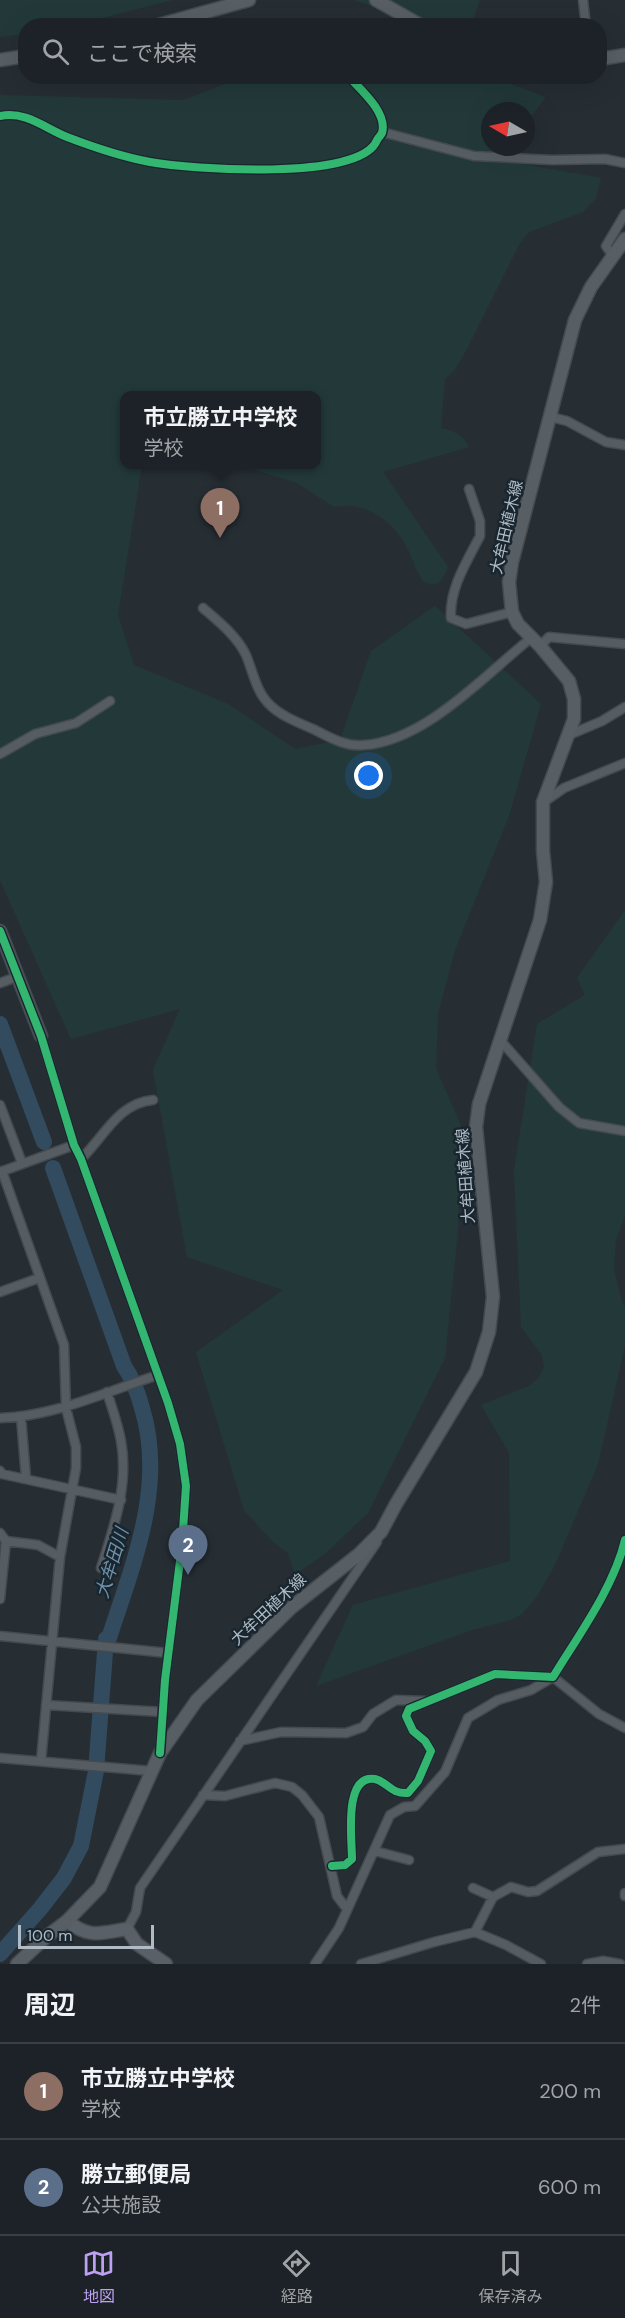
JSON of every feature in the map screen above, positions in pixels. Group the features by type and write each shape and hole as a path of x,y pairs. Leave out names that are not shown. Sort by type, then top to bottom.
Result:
{"main road":[{"path":"184,18 249,0"},
{"path":"376,0 408,18"},
{"path":"607,58 625,56"},
{"path":"0,60 18,57"},
{"name":"大牟田植木線","path":"17,1964 46,1936 67,1922 100,1887 160,1753 197,1700 292,1607 358,1555 381,1532 476,1372 489,1332 493,1297 476,1127 479,1104 540,920 546,882 543,851 543,802 574,718 574,699 569,681 518,624 512,612 509,582 512,562 575,320 591,287 625,239"},
{"path":"0,931 40,1036"},
{"path":"67,1922 81,1932 91,1934 127,1929 137,1944 166,1964"}],"street":[{"path":"583,0 585,18"},
{"path":"0,116 10,114 30,117 66,137 150,162 244,170 283,170 354,158 370,150 376,144 382,132 379,109 356,84"},
{"path":"382,132 474,156 552,160 605,159 620,156 623,161"},
{"path":"613,256 606,246 625,214"},
{"path":"551,417 567,421 606,442 625,445"},
{"path":"470,489 481,528 480,536 455,586 450,605 451,618 466,624 512,612"},
{"path":"203,608 239,643 259,691 270,705 342,743 363,746 386,741 421,726 441,714 536,642 549,637 625,644"},
{"path":"0,754 35,734 76,723 110,701"},
{"path":"569,735 602,721 625,707"},
{"path":"543,802 564,788 625,763"},
{"path":"0,983 19,976"},
{"path":"40,1036 74,1145 168,1403 180,1444 186,1486 160,1753"},
{"path":"501,1041 559,1107 579,1123 625,1131"},
{"path":"81,1159 116,1116 134,1106 153,1100"},
{"path":"0,1105 22,1163"},
{"path":"41,1761 60,1557 76,1468 76,1448 66,1408 64,1345 1,1172 74,1145"},
{"path":"0,1292 39,1278"},
{"path":"0,1418 21,1417 66,1408 158,1375"},
{"path":"101,1568 121,1500 121,1442 107,1392"},
{"path":"21,1417 26,1478"},
{"path":"0,1471 2,1474 121,1500"},
{"path":"127,1929 136,1912 140,1888 355,1575 379,1538 396,1504"},
{"path":"0,1533 6,1541 0,1599"},
{"path":"315,1964 339,1928 390,1815 404,1807 415,1806 445,1772 468,1719 498,1700 531,1690 553,1677 592,1614 625,1540"},
{"path":"6,1541 38,1545 60,1557"},
{"path":"0,1636 168,1653"},
{"path":"332,1866 345,1865 352,1859 352,1796 360,1782 368,1779 377,1780 397,1794 408,1793 418,1781 431,1751 425,1741 413,1731 406,1716 410,1709 495,1674 553,1677 599,1714 625,1728"},
{"path":"240,1741 295,1731 346,1733 363,1727 373,1714 396,1700 429,1702"},
{"path":"46,1706 163,1712"},
{"path":"0,1758 151,1772"},
{"path":"204,1795 225,1796 275,1783 292,1787 302,1795 319,1817 337,1896 346,1909"},
{"path":"475,1932 493,1897 511,1887 528,1892 537,1891 598,1852 625,1849"},
{"path":"375,1851 409,1860"},
{"path":"473,1888 493,1897"},
{"path":"361,1964 475,1932 496,1940 541,1964"},
{"path":"587,1964 603,1961 620,1964"}],"green space":[{"path":"0,0 173,0 102,18 18,18 18,35 0,37"},
{"path":"354,0 480,0 473,18 404,17"},
{"path":"225,84 512,84 546,97 535,111 535,102 481,102 481,156 501,156 498,160 601,178 596,198 583,212 529,232 519,245 466,351 454,371 445,379 441,428 458,434 469,447 383,472 448,567 442,580 436,584 423,581 402,539 381,517 364,508 334,507 297,483 252,469 321,469 321,391 120,391 120,469 141,469 118,615 134,665 228,704 295,749 340,740 371,651 435,606 541,704 509,816 455,950 438,1013 436,1068 461,1126 458,1231 445,1358 368,1513 326,1553 295,1575 288,1553 273,1542 244,1510 196,1352 283,1290 187,1257 153,1070 180,1009 71,1039 0,880 0,95 183,100"},
{"path":"625,910 625,1216 616,1240 614,1268 625,1307 625,1346 598,1464 554,1567 536,1598 522,1614 511,1620 472,1630 316,1686 353,1605 510,1561 509,1453 481,1405 529,1386 539,1378 544,1367 542,1355 521,1327 514,1170 537,1024 585,995 577,978"}],"waterway":[{"name":"大牟田川","path":"0,1024 44,1142"},
{"name":"大牟田川","path":"0,1954 64,1878 81,1846 96,1771 106,1639 109,1638 128,1582 144,1524 148,1496 150,1466 148,1437 140,1402 133,1381 124,1366 53,1168"}],"cycle path":[{"path":"0,116 27,118 67,137 119,155 150,162 235,169 308,167 340,162 364,153 382,133 383,125 377,110 356,84"},
{"path":"0,931 41,1036 74,1145 168,1403 180,1444 186,1486 182,1545 165,1680 160,1753"},
{"path":"332,1866 345,1865 352,1859 351,1824 354,1797 358,1787 365,1780 375,1779 402,1793 408,1793 418,1781 431,1751 425,1741 413,1731 406,1716 409,1709 495,1674 553,1677 604,1593 620,1558 625,1540"}],"place":[{"name":"市立勝立中学校","path":"220,538"},
{"name":"勝立郵便局","path":"188,1575"}]}
